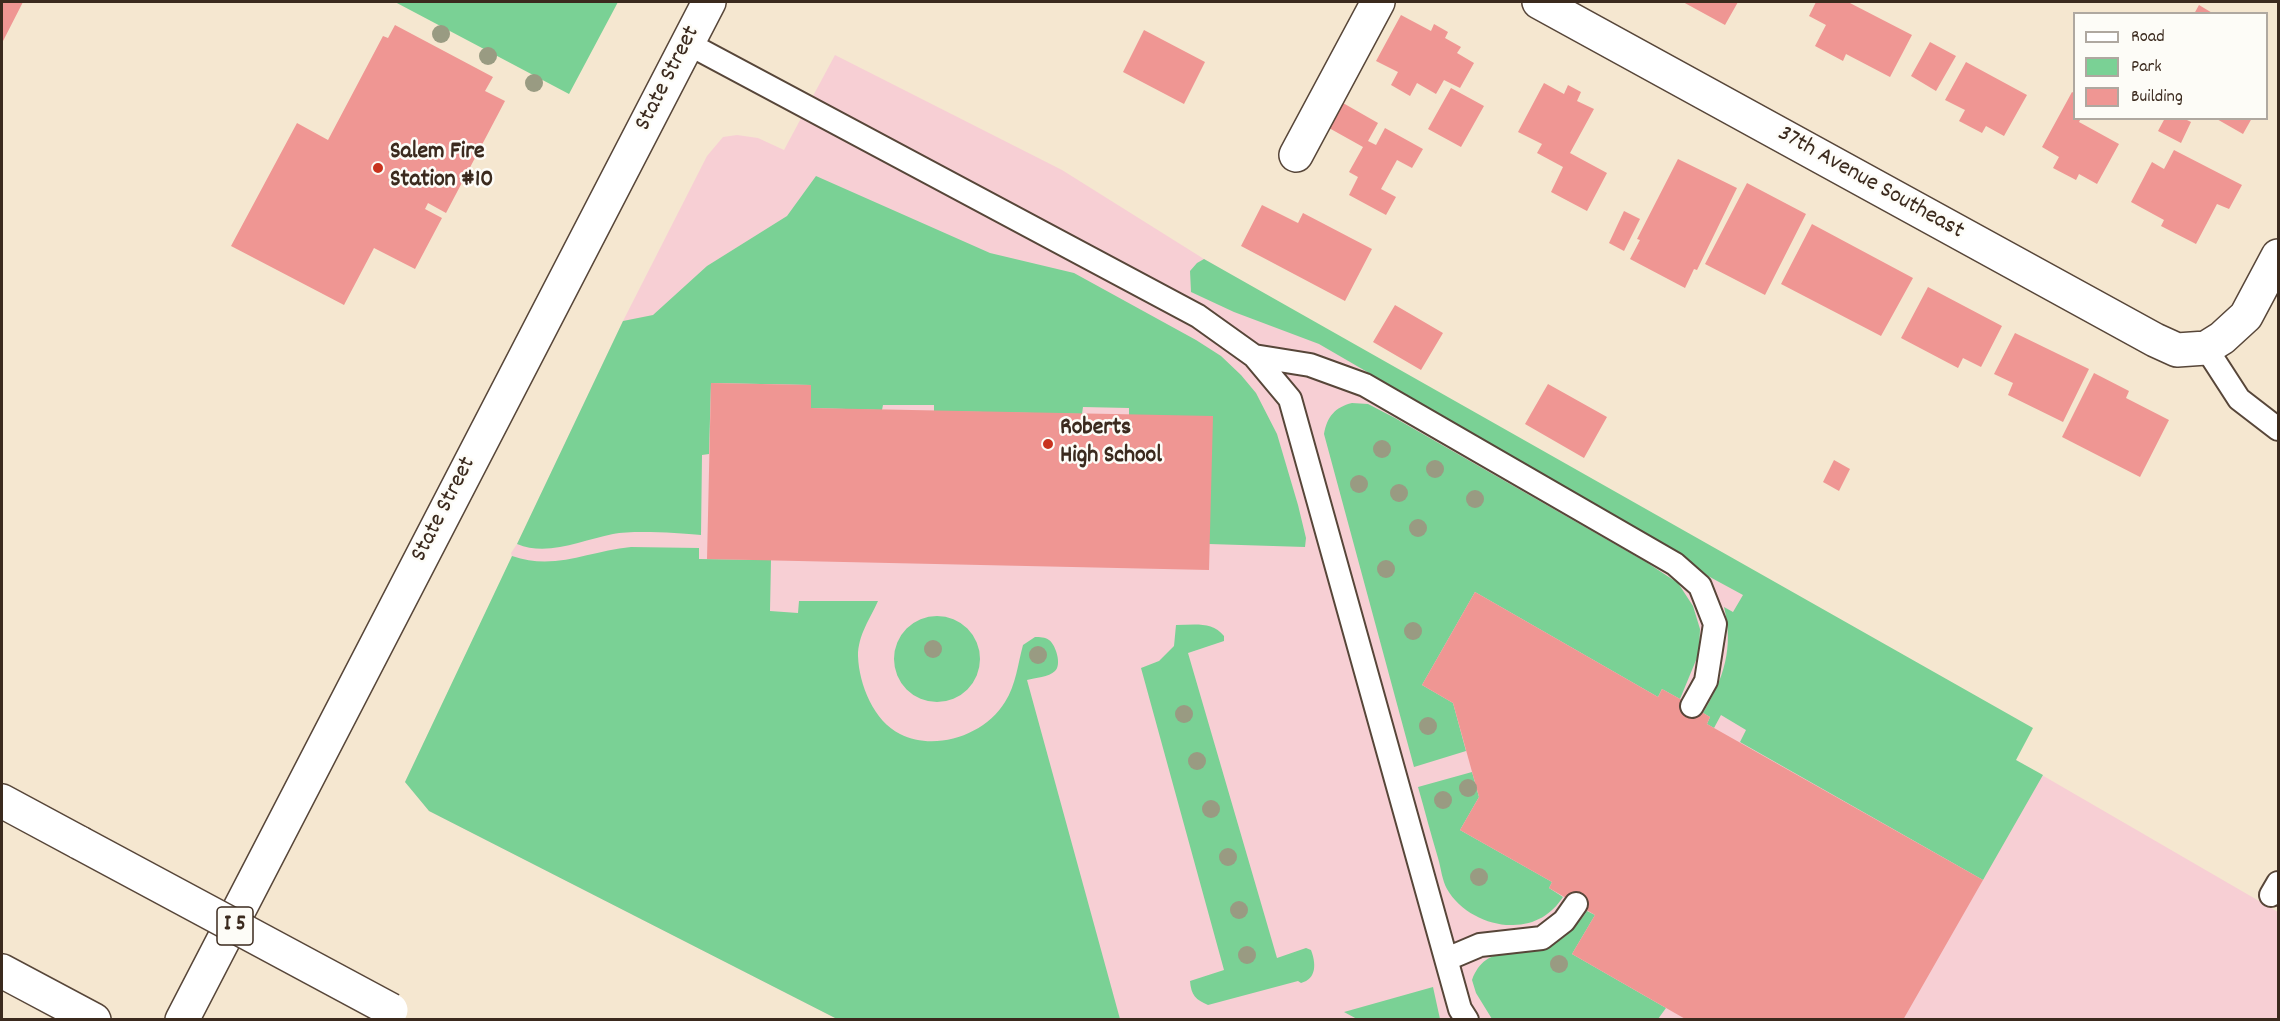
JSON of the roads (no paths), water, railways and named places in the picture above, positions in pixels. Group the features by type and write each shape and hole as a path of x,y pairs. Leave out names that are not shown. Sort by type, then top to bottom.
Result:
{"main road":[{"name":"State Street","path":"182,1020 709,2"},
{"path":"1296,155 1378,2"},
{"name":"37th Avenue Southeast","path":"1558,6 2155,340 2177,350 2206,348"},
{"path":"2206,348 2222,338 2246,316 2278,255"},
{"name":"I 5","path":"2,801 400,1015"},
{"path":"5,973 94,1020"}],"lane":[{"path":"687,43 1198,316 1254,356 1290,399 1460,1009 1467,1020"},
{"path":"2206,348 2239,399 2278,429"},
{"path":"1254,356 1310,365 1365,385 1675,564 1700,586 1715,624 1706,681 1692,706"},
{"path":"1447,959 1480,945 1542,938 1564,921 1576,904"}],"place":[{"name":"Salem Fire Station #10","path":"378,168"},
{"name":"Roberts High School","path":"1048,444"}]}
